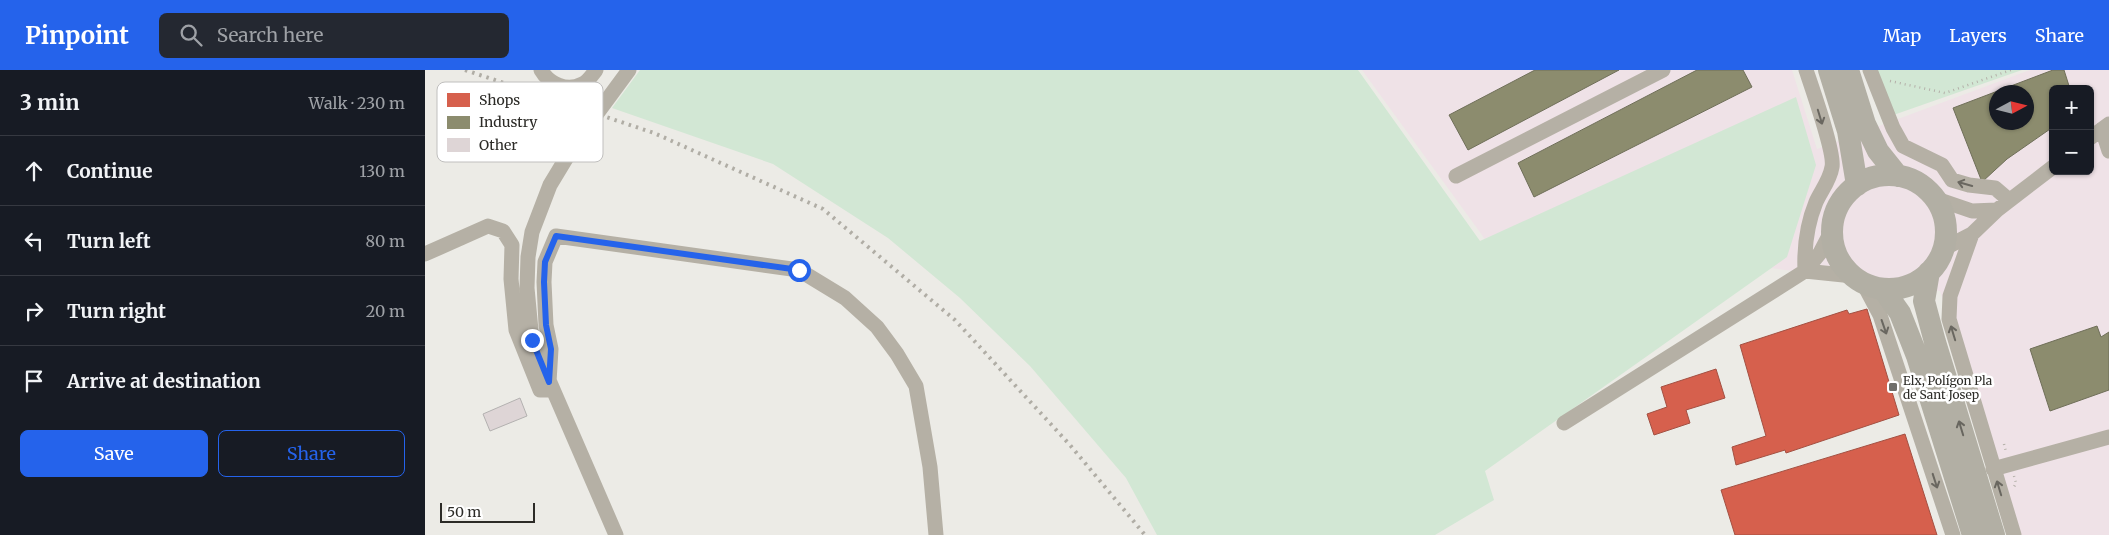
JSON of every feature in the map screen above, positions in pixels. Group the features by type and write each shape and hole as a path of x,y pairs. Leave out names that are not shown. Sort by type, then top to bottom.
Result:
{"highway":[{"path":"1829,70 1848,131 1857,185"},
{"path":"1848,70 1865,124 1878,151 1898,176"},
{"path":"1866,282 1902,287 1912,284 1929,272 1943,249 1945,239 1943,218 1934,198 1915,181 1898,176 1885,175 1867,179 1857,185 1848,193 1837,208 1832,230 1833,243 1844,267 1866,282 1900,313 1917,356 1973,535"},
{"path":"1929,272 1924,301 1994,535"},
{"path":"1981,491 2003,535"}],"street":[{"path":"541,70 545,76 554,82"},
{"path":"586,82 596,70"},
{"path":"603,105 629,70"},
{"path":"1456,176 1663,70"},
{"path":"1805,271 1804,248 1809,228 1816,203 1833,166 1806,70"},
{"path":"1821,70 1841,106"},
{"path":"1870,70 1893,128 1903,146 1942,165 1952,180 1969,185 1995,188 2003,205"},
{"path":"2100,130 2109,151"},
{"path":"564,162 550,185 532,232 527,257 527,288 532,340 616,535"},
{"path":"1943,249 1972,234 2003,205 2049,170"},
{"path":"1934,198 1972,211 2003,205"},
{"path":"425,254 488,226 503,230 512,245 511,279 516,330 540,390 551,386"},
{"path":"1564,423 1805,271 1819,253 1832,230"},
{"path":"1972,234 1950,296 1949,318 2014,535"},
{"path":"551,386 551,349 546,325 544,282 545,262 556,236 799,270 845,298 877,327 897,354 916,386 930,467 936,535"},
{"path":"1805,271 1866,282 1880,315 1953,535"},
{"path":"1993,469 2109,437"},
{"path":"1957,484 1966,535"}],"path":[{"path":"1890,81 1925,87 1937,93 1945,94 2011,70"}],"shaded area":[{"path":"1362,70 1792,70 1817,149 1989,85 1989,130 2034,130 2034,85 1990,85 2030,70 2109,70 2109,535 2015,535 1940,291 1763,267 1559,380 1482,235"}],"green space":[{"path":"640,70 1358,70 1480,241 1796,97 1816,165 1787,257 1485,471 1494,500 1435,535 1157,535 1126,478 1030,366 960,298 888,238 773,164 612,108"},
{"path":"1873,70 2022,70 1882,119"}],"building: Shops":[{"path":"1867,309 1899,415 1786,453 1785,450 1736,465 1732,447 1766,436 1740,345 1847,310 1849,314"},
{"path":"1716,369 1725,398 1686,410 1690,423 1654,435 1647,414 1667,407 1661,387"},
{"path":"1905,434 1937,535 1735,535 1721,490"}],"building: Industry":[{"path":"1535,70 1619,70 1468,150 1449,115"},
{"path":"1697,70 1743,70 1752,87 1534,197 1518,163"},
{"path":"2053,70 2064,70 2069,85 2049,85 2049,130 2007,159 1982,182 1953,108 1989,94 1989,130 2034,130 2034,85 2014,85"},
{"path":"2097,326 2101,337 2109,332 2109,390 2050,411 2030,349"}],"building: Other":[{"path":"520,398 527,416 490,431 483,414"}],"railway":[{"path":"465,70 501,82"},
{"path":"603,116 654,133 823,209 955,320 1070,445 1145,535"}],"place":[{"name":"Elx, Polígon Pla de Sant Josep","path":"1893,387"}],"route":[{"path":"532,340 549,382 551,349 546,325 544,282 545,262 556,236 799,270"}]}
